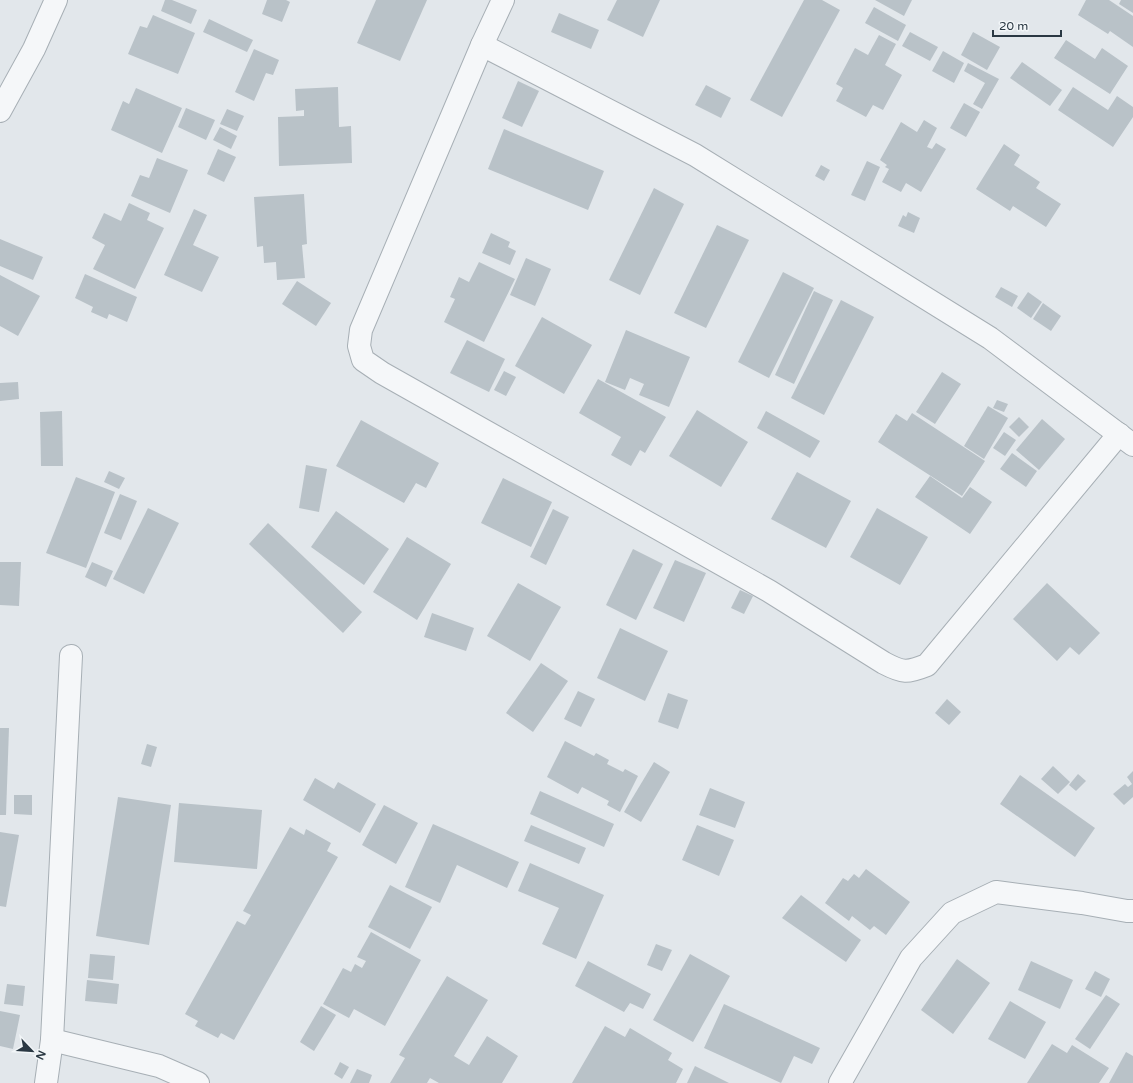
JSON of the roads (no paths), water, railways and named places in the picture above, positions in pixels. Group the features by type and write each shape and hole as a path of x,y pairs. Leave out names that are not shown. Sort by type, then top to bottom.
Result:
{"street":[{"path":"0,110 34,48 56,0"},
{"path":"482,45 695,155 990,338 1126,440 927,665 912,671 897,670 884,663 769,590 382,373 363,360 360,346 361,330 482,45 502,0"},
{"path":"46,1083 52,1040 71,656"},
{"path":"840,1083 911,958 952,913 996,892 1133,911"},
{"path":"52,1040 160,1066 198,1083"}]}
